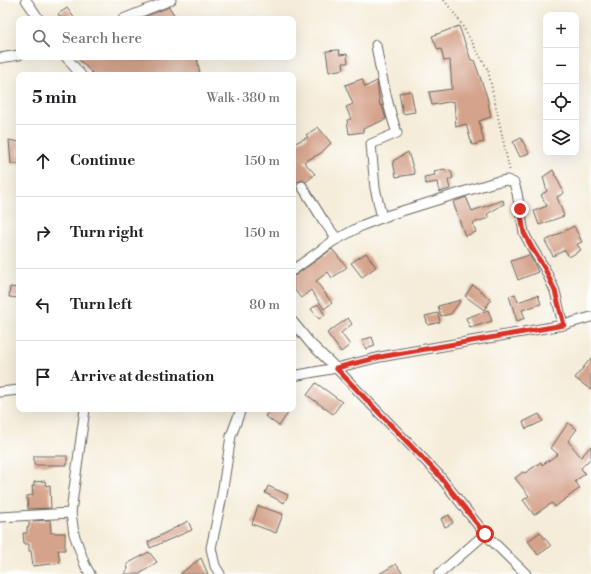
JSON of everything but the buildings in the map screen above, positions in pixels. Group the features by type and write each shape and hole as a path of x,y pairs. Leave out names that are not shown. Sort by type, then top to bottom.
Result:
{"street":[{"path":"26,0 37,16"},
{"path":"131,16 171,0"},
{"path":"376,45 392,117 397,132 371,144 375,188 382,218"},
{"path":"0,58 16,55"},
{"path":"68,60 78,72"},
{"path":"296,268 332,242 363,225 496,182 507,180 513,182 517,193 524,233 545,269 555,291 564,325"},
{"path":"302,186 323,220 337,239"},
{"path":"296,375 336,368 380,357 564,325 591,317"},
{"path":"296,326 310,343 438,474 485,534 526,574"},
{"path":"0,392 16,390"},
{"path":"84,412 71,513 74,534 85,565 90,574"},
{"path":"220,574 215,566 212,548 231,436 240,412"},
{"path":"0,517 71,513"},
{"path":"439,574 485,534"}],"path":[{"path":"444,0 459,20 488,70 513,182"}],"route":[{"path":"485,534 438,474 336,368 380,357 564,325 555,291 545,269 524,233 520,209"}]}
